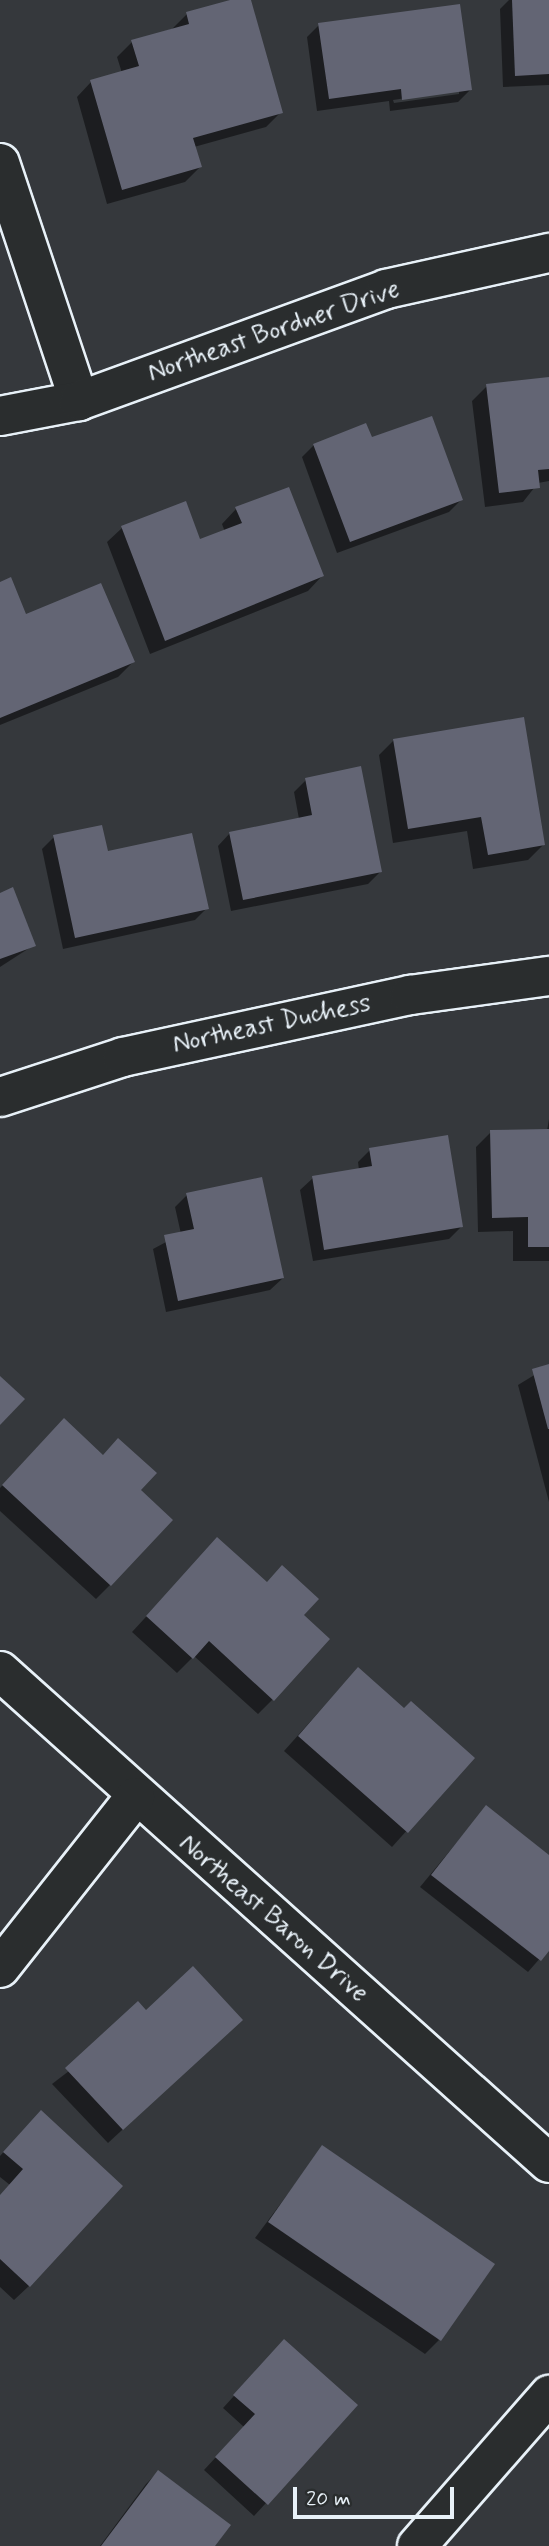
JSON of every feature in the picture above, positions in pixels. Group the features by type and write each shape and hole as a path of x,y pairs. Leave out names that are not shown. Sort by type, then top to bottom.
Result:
{"street":[{"path":"0,163 79,401"},
{"name":"Northeast Bordner Drive","path":"0,416 79,401 386,289 549,253"},
{"name":"Northeast Duchess","path":"0,1097 123,1057 410,995 549,976"},
{"name":"Northeast Baron Drive","path":"0,1671 135,1797 549,2163"},
{"path":"0,1968 135,1797"},
{"path":"417,2546 549,2395"}],"building":[{"path":"230,0 251,0 283,113 193,138 202,167 122,190 90,80 139,66 131,40 189,24 186,12"},
{"path":"512,0 549,0 549,74 515,76"},
{"path":"460,4 472,90 402,100 401,89 329,99 318,23"},
{"path":"549,377 549,469 538,470 540,488 499,493 486,384"},
{"path":"432,416 463,500 350,542 313,444 366,423 372,437"},
{"path":"289,487 324,576 165,641 121,526 186,501 200,539 242,523 235,507"},
{"path":"11,577 26,614 101,583 135,662 0,718 0,582"},
{"path":"524,717 545,845 488,855 481,817 408,829 393,739"},
{"path":"361,766 382,872 243,900 229,832 312,815 305,778"},
{"path":"102,825 108,851 192,833 209,909 75,938 53,835"},
{"path":"13,887 36,946 0,959 0,893"},
{"path":"549,1129 549,1247 528,1247 528,1217 492,1218 490,1130"},
{"path":"448,1135 463,1227 324,1250 312,1176 372,1166 369,1148"},
{"path":"262,1177 284,1278 178,1301 164,1235 194,1229 186,1193"},
{"path":"549,1364 549,1429 548,1429 532,1369"},
{"path":"0,1376 25,1399 0,1425"},
{"path":"64,1418 103,1455 118,1438 157,1473 141,1490 173,1520 111,1586 2,1485"},
{"path":"217,1537 267,1582 282,1565 319,1599 304,1615 330,1639 274,1701 209,1641 193,1659 146,1616"},
{"path":"358,1667 404,1708 411,1701 475,1758 408,1833 298,1736"},
{"path":"486,1805 549,1855 549,1951 541,1961 431,1875"},
{"path":"193,1966 243,2020 123,2130 65,2068 138,2001 146,2010"},
{"path":"41,2110 123,2186 30,2287 0,2259 0,2195 23,2169 3,2152"},
{"path":"322,2145 495,2264 441,2341 268,2222"},
{"path":"284,2339 358,2405 268,2505 215,2457 255,2414 233,2395"},
{"path":"158,2470 231,2525 215,2546 101,2546"}]}
